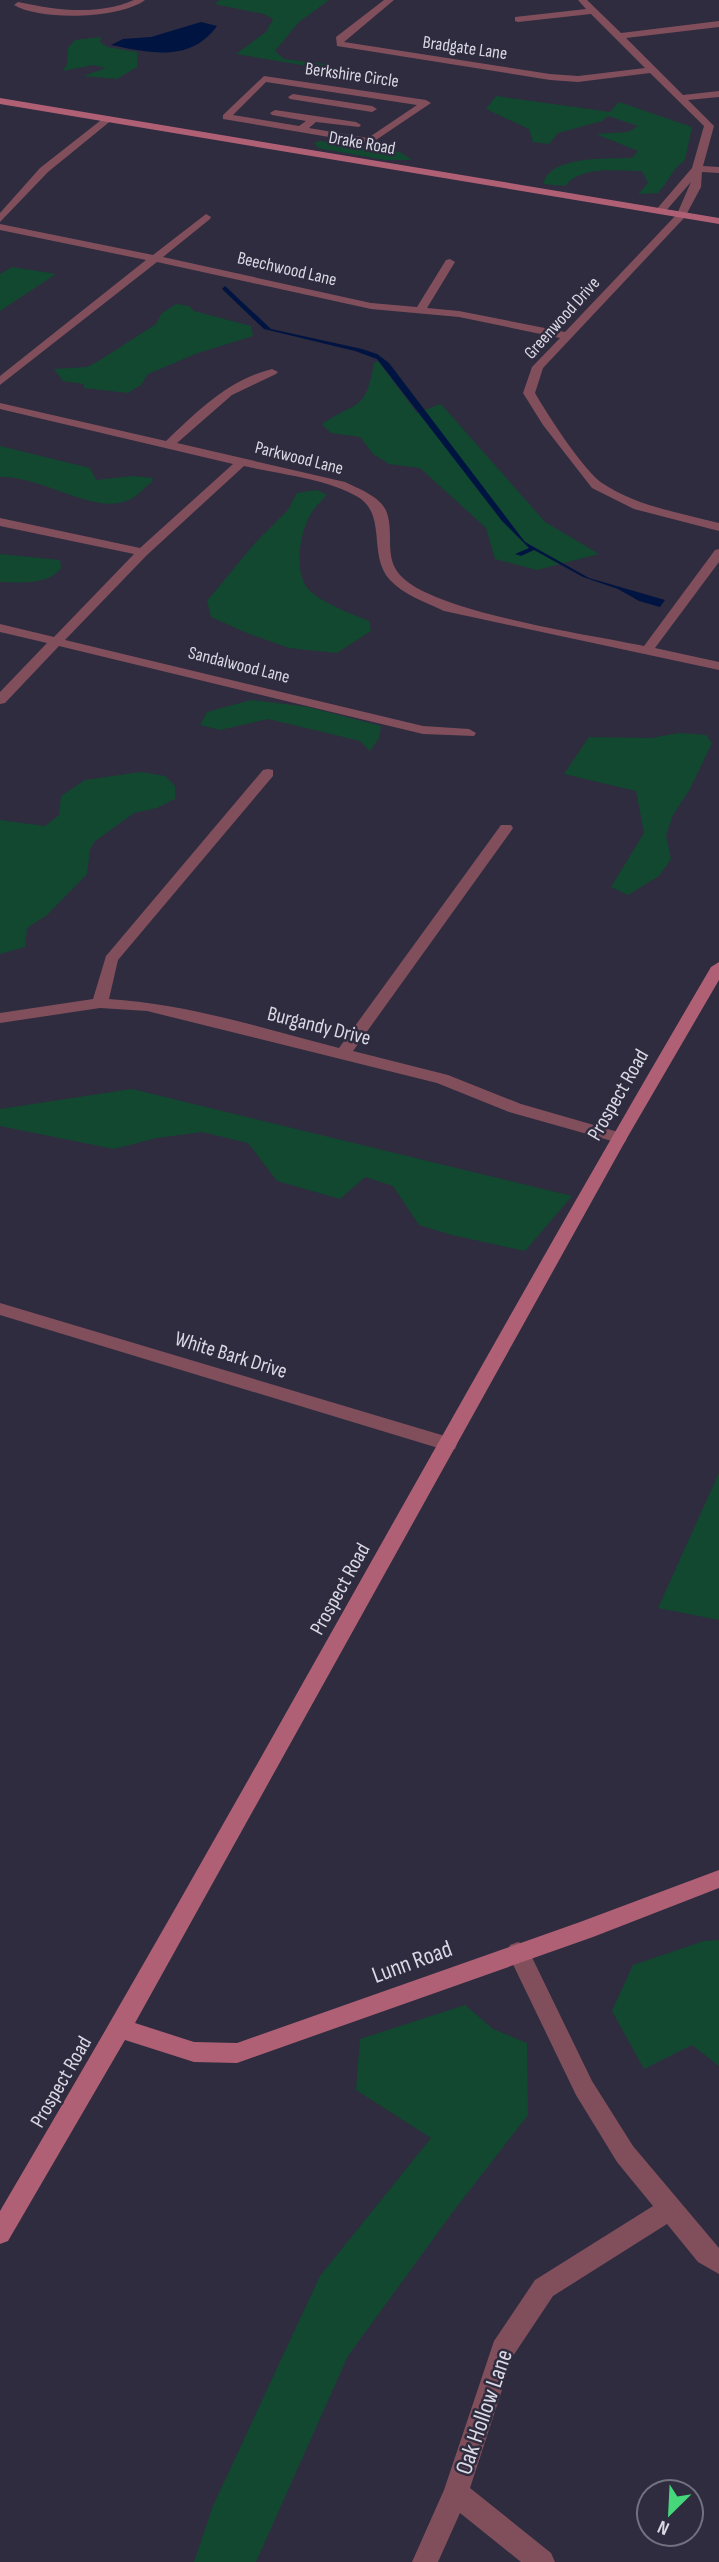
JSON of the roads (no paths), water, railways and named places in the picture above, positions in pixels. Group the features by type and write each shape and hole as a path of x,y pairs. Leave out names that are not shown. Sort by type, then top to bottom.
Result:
{"street":[{"path":"18,5 82,13 116,9 141,0"},
{"name":"Bradgate Lane","path":"390,0 339,39 340,44 550,77 578,79 653,70"},
{"path":"582,0 683,98 719,93"},
{"path":"518,19 592,11"},
{"path":"621,36 719,24"},
{"name":"Berkshire Circle","path":"280,127 226,117 264,79 426,103 370,141 318,133"},
{"path":"332,103 346,90"},
{"path":"293,97 372,109"},
{"name":"Greenwood Drive","path":"683,98 709,126 697,169 696,187 681,215 538,368 529,393 555,434 596,485 638,506 719,527"},
{"name":"Drake Road","path":"0,101 719,221"},
{"path":"275,113 356,125"},
{"path":"0,219 44,170 108,119"},
{"path":"301,131 314,119"},
{"path":"261,145 280,127 318,133"},
{"path":"300,151 318,133"},
{"path":"660,211 697,169 719,170"},
{"path":"0,383 206,216"},
{"name":"Beechwood Lane","path":"0,227 371,306 458,314 568,336"},
{"path":"419,310 450,262"},
{"path":"168,445 218,398 272,372"},
{"name":"Parkwood Lane","path":"0,406 341,485 364,495 381,513 381,554 398,582 414,593 449,608 719,666"},
{"path":"0,700 144,552 242,462"},
{"path":"0,522 144,552"},
{"path":"646,652 719,553"},
{"name":"Sandalwood Lane","path":"0,628 424,730 469,733"},
{"path":"100,1003 111,959 268,774"},
{"path":"343,1054 506,828"},
{"name":"Prospect Road","path":"0,2233 120,2028 619,1138 719,967"},
{"name":"Burgandy Drive","path":"0,1018 100,1003 147,1006 442,1079 515,1108 619,1138"},
{"name":"White Bark Drive","path":"0,1309 448,1444"},
{"name":"Lunn Road","path":"120,2028 194,2052 237,2053 719,1879"},
{"path":"518,1952 584,2088 625,2154 707,2254 719,2262"},
{"name":"Oak Hollow Lane","path":"425,2562 456,2493 503,2350 544,2288 669,2209"},
{"path":"456,2493 542,2562"}],"water":[{"path":"201,22 217,26 195,46 182,50 140,51 111,45 123,39 151,37"},
{"path":"225,286 271,329 377,354 389,363 525,542 589,578 665,600 660,607 583,577 534,550 521,556 515,554 529,548 502,521 377,359 264,329 222,289"}]}
